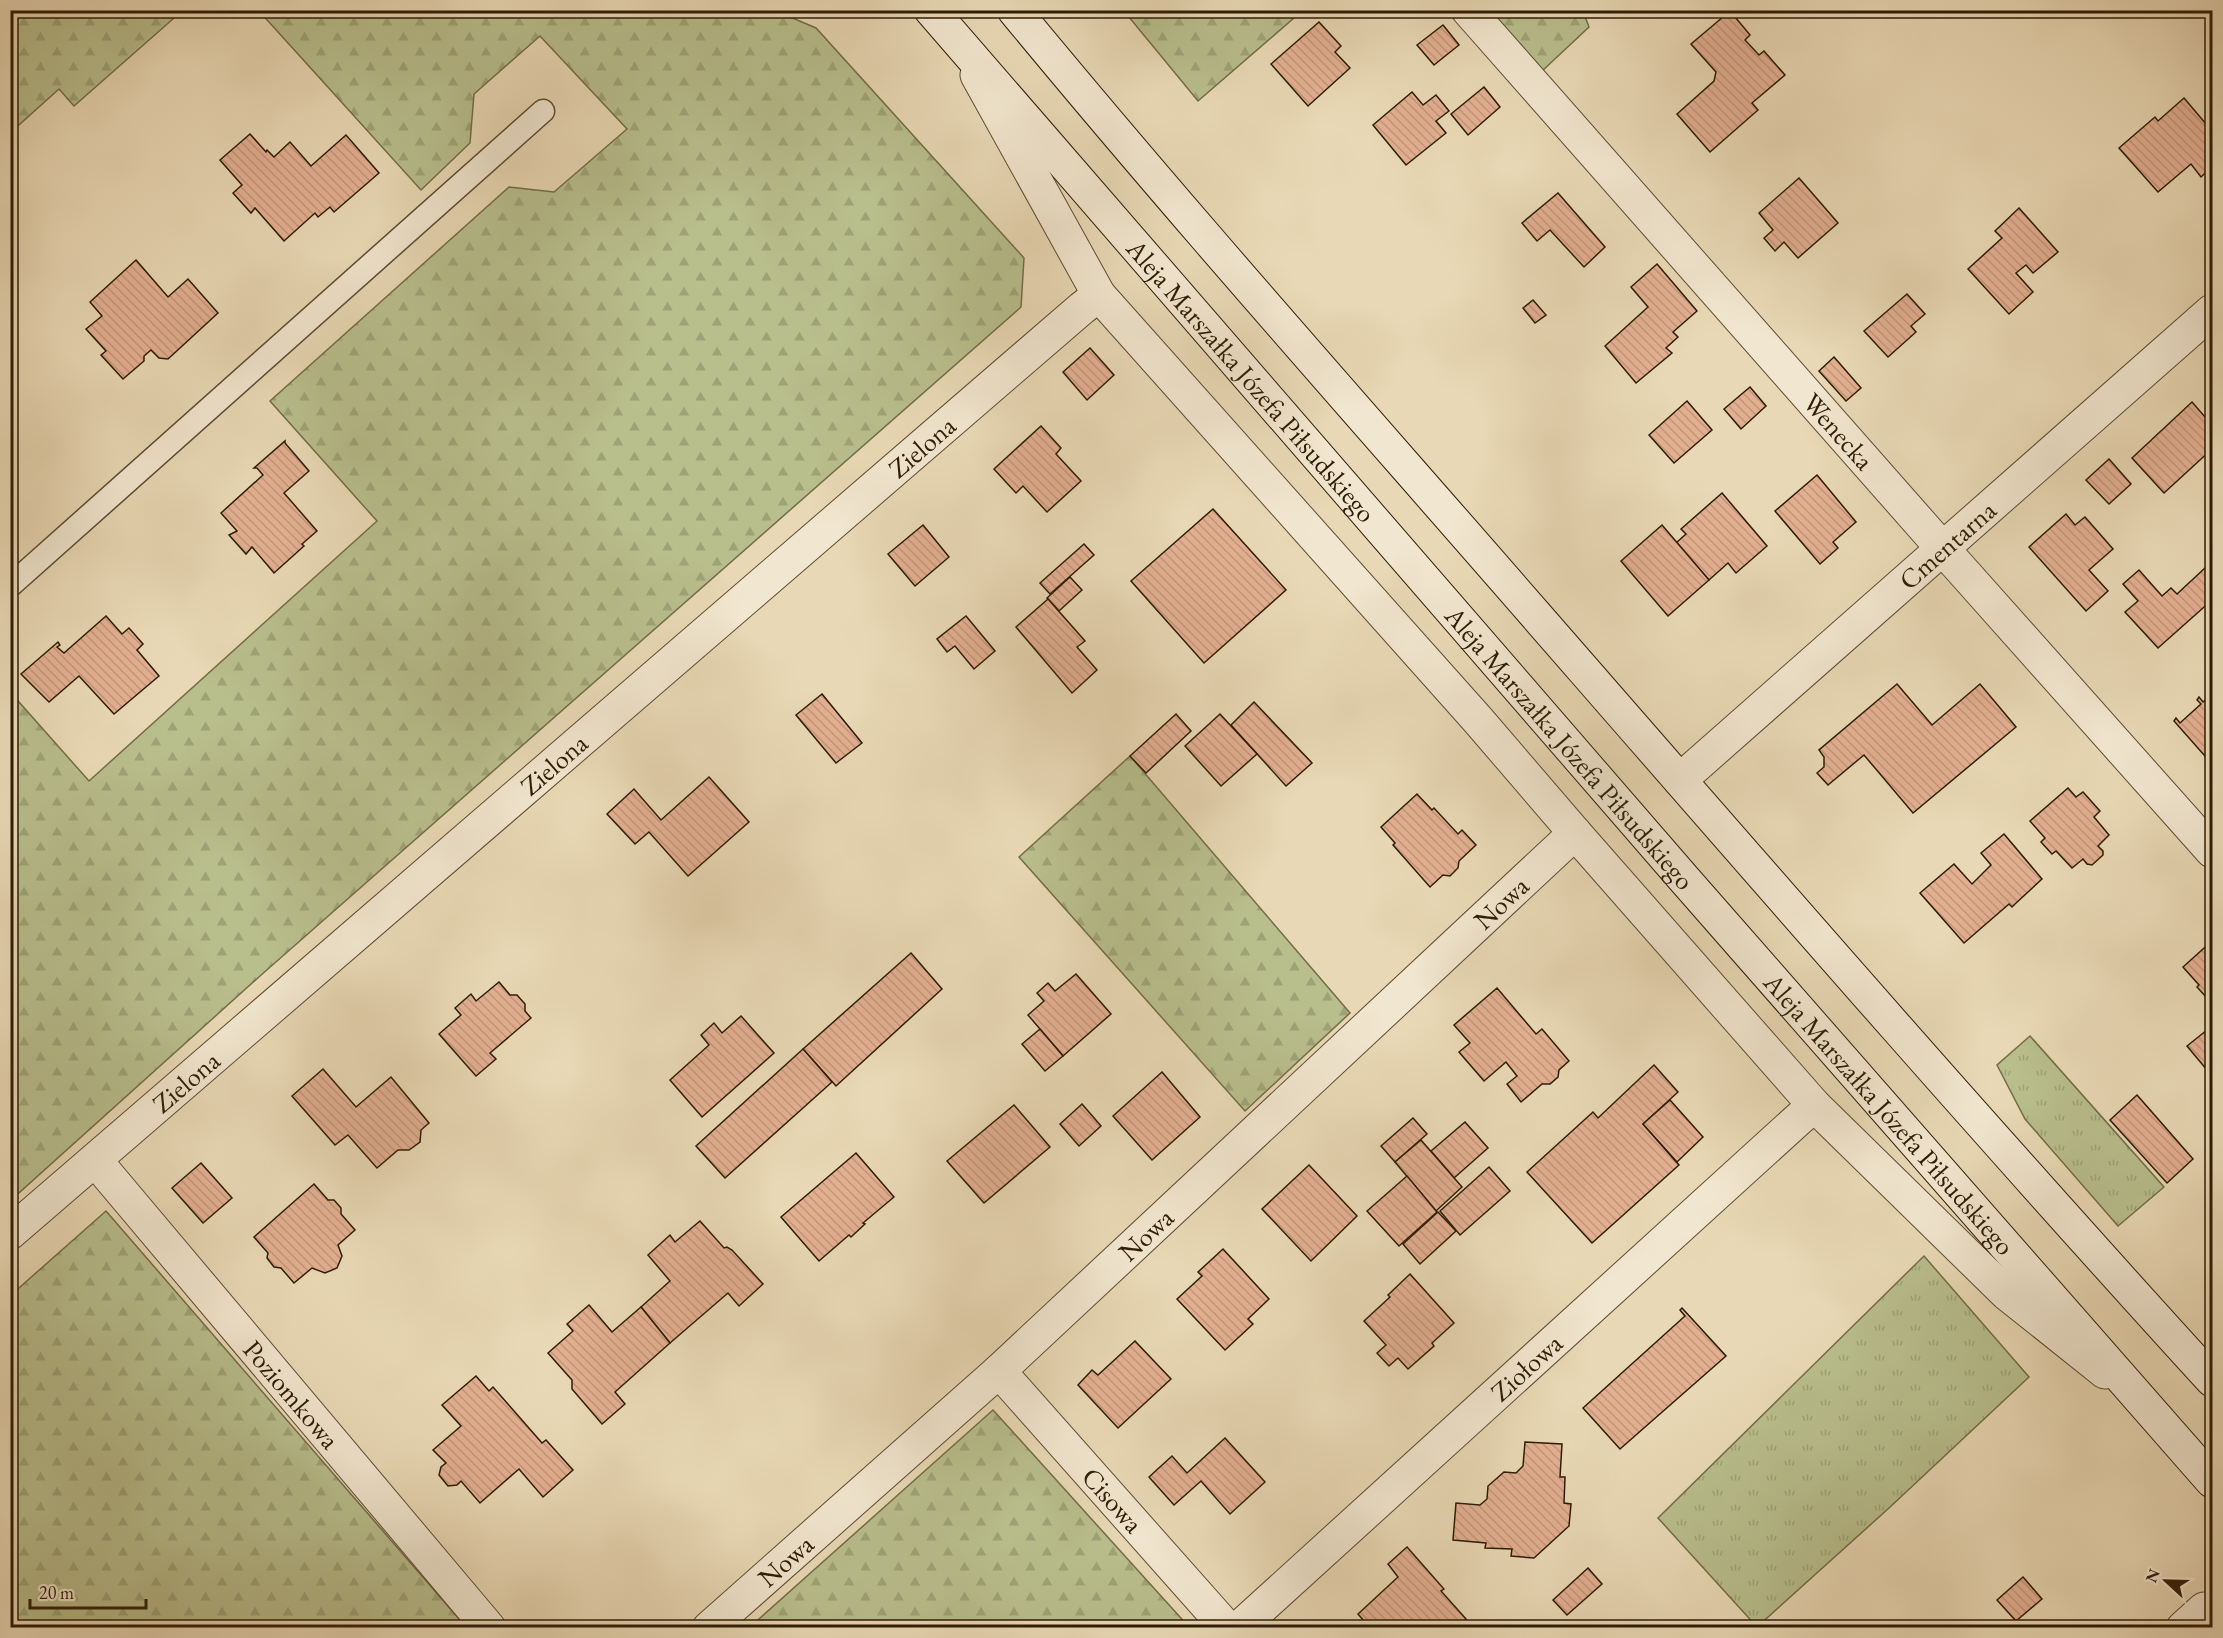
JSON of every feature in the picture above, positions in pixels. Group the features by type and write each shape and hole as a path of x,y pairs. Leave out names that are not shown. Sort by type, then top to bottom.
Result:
{"street":[{"name":"Aleja Marszałka Józefa Piłsudskiego","path":"931,10 1693,889 2212,1481"},
{"path":"1014,10 1118,137 1680,780 2068,1221 2212,1380"},
{"name":"Wenecka","path":"1468,10 2212,851"},
{"path":"961,45 1099,295 1470,711 1814,1105 2006,1293 2139,1400"},
{"name":"Zielona","path":"10,1233 1099,295"},
{"name":"Cmentarna","path":"1680,780 2212,311"},
{"name":"Nowa","path":"709,1628 999,1371 1575,833"},
{"name":"Ziołowa","path":"1239,1628 1814,1105"},
{"name":"Poziomkowa","path":"95,1160 489,1628"},
{"name":"Cisowa","path":"999,1371 1227,1628"}],"lane":[{"path":"10,586 543,111"}],"green space":[{"path":"11,10 182,11 74,106 59,89 11,132"},
{"path":"259,11 776,11 816,28 1024,258 1021,307 260,976 11,1200 11,693 89,781 377,521 270,401 509,187 554,192 627,129 540,36 474,94 470,143 421,190"},
{"path":"1124,11 1302,11 1198,101"},
{"path":"1489,11 1583,11 1589,27 1541,72"},
{"path":"1130,756 1350,1013 1245,1111 1019,857"},
{"path":"2030,1036 2164,1187 2118,1226 2025,1119 1997,1065"},
{"path":"106,1211 466,1627 11,1627 11,1295"},
{"path":"1924,1256 2029,1377 1757,1627 1658,1518"},
{"path":"993,1410 1189,1627 750,1627"}],"building":[{"path":"1730,11 1750,35 1745,40 1759,55 1764,51 1785,75 1752,103 1758,110 1710,152 1677,114 1714,81 1716,72 1691,44"},
{"path":"1319,22 1341,46 1335,52 1350,68 1308,106 1271,64"},
{"path":"1443,25 1459,45 1434,65 1417,45"},
{"path":"1484,87 1500,107 1468,135 1451,114"},
{"path":"1412,92 1423,105 1436,95 1449,111 1436,121 1446,133 1406,165 1373,125"},
{"path":"2184,98 2212,131 2212,167 2201,177 2191,164 2158,192 2119,148 2155,117 2158,121"},
{"path":"250,134 266,152 267,150 274,157 290,142 311,166 346,135 379,173 334,212 330,207 318,217 315,213 284,241 255,208 251,213 233,193 242,185 220,160"},
{"path":"1799,178 1838,223 1798,258 1784,242 1775,251 1764,238 1773,230 1759,213"},
{"path":"1558,193 1605,247 1584,267 1550,230 1537,241 1522,223"},
{"path":"2019,208 2058,252 2033,273 2026,265 2016,273 2033,292 2009,314 1968,269 2002,238 1995,231"},
{"path":"136,260 168,297 188,279 218,313 168,359 159,358 151,350 144,356 144,361 123,379 101,355 106,351 86,329 102,316 90,302"},
{"path":"1657,264 1697,311 1673,332 1678,337 1666,348 1672,353 1636,383 1605,346 1648,307 1631,287"},
{"path":"1907,294 1925,314 1911,326 1916,332 1888,357 1864,331"},
{"path":"1533,300 1546,315 1535,323 1523,308"},
{"path":"1090,348 1114,375 1087,400 1063,372"},
{"path":"1834,357 1861,388 1846,401 1819,371"},
{"path":"1750,387 1766,406 1741,429 1724,409"},
{"path":"1687,401 1712,430 1674,463 1649,435"},
{"path":"2192,402 2212,425 2212,449 2164,493 2132,458"},
{"path":"1041,426 1061,448 1056,454 1081,481 1047,512 1023,486 1016,493 994,469"},
{"path":"285,441 309,471 284,493 317,531 274,573 252,547 246,554 229,535 237,531 221,513 263,475 257,468 254,468"},
{"path":"2109,459 2131,484 2109,504 2086,480"},
{"path":"1817,475 1856,522 1833,542 1838,548 1820,564 1775,511"},
{"path":"1722,493 1767,546 1736,573 1728,563 1709,580 1676,543 1686,534 1681,529"},
{"path":"1213,509 1286,590 1204,663 1131,581"},
{"path":"2066,514 2075,525 2085,517 2113,549 2089,570 2108,591 2086,611 2029,547"},
{"path":"923,525 949,557 915,586 888,554"},
{"path":"1662,525 1709,580 1668,616 1621,561"},
{"path":"1084,544 1094,555 1050,594 1040,583"},
{"path":"2206,567 2212,574 2212,600 2158,648 2125,612 2138,601 2123,584 2139,570 2162,596 2171,588 2177,594"},
{"path":"1070,577 1082,590 1059,611 1047,598"},
{"path":"1048,599 1085,641 1077,647 1097,670 1072,693 1016,627"},
{"path":"106,616 122,634 129,628 143,644 137,650 159,676 114,714 79,676 49,702 21,674 58,642 60,645 57,647 64,653"},
{"path":"966,616 995,651 974,669 955,646 947,652 937,639"},
{"path":"1897,684 1932,725 1980,684 2016,727 1913,813 1864,755 1828,785 1817,773 1824,767 1824,757 1819,750"},
{"path":"822,694 862,743 836,763 796,715"},
{"path":"2212,694 2212,764 2174,721 2176,718 2180,723 2201,704 2197,700 2199,697 2203,702"},
{"path":"1254,702 1312,763 1286,786 1231,725"},
{"path":"1176,714 1191,731 1146,773 1130,756"},
{"path":"1220,714 1257,754 1221,786 1185,746"},
{"path":"709,777 749,822 688,876 649,832 635,844 607,814 634,789 661,820"},
{"path":"2068,788 2076,797 2083,792 2100,811 2094,817 2109,835 2098,846 2103,851 2103,855 2092,865 2087,864 2083,859 2072,868 2056,851 2052,854 2041,842 2045,838 2030,821"},
{"path":"1417,794 1432,810 1434,808 1458,834 1462,830 1476,845 1459,861 1458,868 1450,876 1443,875 1430,887 1393,845 1395,843 1381,827"},
{"path":"2004,834 2042,879 2012,907 2009,904 1964,943 1920,893 1954,864 1972,884 1991,865 1981,853"},
{"path":"2212,941 2212,1000 2197,987 2199,985 2183,967"},
{"path":"911,953 942,989 836,1086 803,1049"},
{"path":"1076,974 1111,1014 1063,1056 1028,1015 1044,1001 1037,993 1048,983 1055,991"},
{"path":"499,982 510,995 517,995 525,1004 525,1011 531,1018 490,1053 496,1059 476,1076 439,1034 461,1015 455,1008 471,994 476,1001"},
{"path":"1497,988 1536,1034 1542,1029 1569,1061 1559,1070 1558,1077 1550,1084 1542,1084 1521,1102 1507,1084 1517,1076 1506,1062 1484,1081 1459,1052 1470,1043 1454,1025"},
{"path":"741,1016 774,1053 702,1117 670,1080 709,1045 701,1035 714,1023 722,1033"},
{"path":"2212,1026 2212,1076 2187,1046"},
{"path":"1040,1029 1063,1056 1045,1071 1022,1044"},
{"path":"803,1049 832,1082 725,1178 696,1146"},
{"path":"1654,1065 1678,1092 1643,1124 1679,1165 1592,1243 1527,1172 1593,1112 1598,1118"},
{"path":"323,1069 356,1107 391,1077 429,1123 421,1130 420,1142 409,1150 398,1150 377,1168 348,1135 335,1145 292,1096"},
{"path":"1162,1072 1200,1117 1152,1160 1113,1116"},
{"path":"2137,1095 2193,1159 2167,1183 2110,1120"},
{"path":"1670,1100 1703,1137 1677,1162 1643,1124"},
{"path":"1082,1104 1101,1126 1079,1146 1060,1124"},
{"path":"1014,1105 1050,1147 984,1203 947,1161"},
{"path":"1413,1118 1427,1134 1395,1162 1381,1146"},
{"path":"1465,1122 1488,1148 1454,1178 1431,1151"},
{"path":"1421,1140 1462,1187 1436,1211 1395,1162"},
{"path":"856,1153 894,1197 863,1223 865,1224 851,1237 849,1235 819,1261 781,1217"},
{"path":"201,1163 232,1198 203,1223 172,1188"},
{"path":"1309,1165 1357,1216 1311,1261 1262,1209"},
{"path":"1489,1167 1510,1191 1460,1235 1440,1211"},
{"path":"1407,1176 1437,1212 1399,1246 1367,1211"},
{"path":"314,1184 328,1200 334,1200 341,1208 341,1214 355,1230 338,1245 342,1256 337,1268 325,1273 312,1268 294,1283 281,1268 274,1267 267,1258 268,1253 254,1237"},
{"path":"1438,1212 1456,1231 1420,1264 1403,1244"},
{"path":"700,1221 724,1248 732,1250 763,1284 739,1306 728,1293 670,1343 641,1307 670,1281 648,1255 670,1235 675,1242"},
{"path":"1223,1249 1269,1299 1248,1319 1253,1324 1225,1350 1177,1299 1202,1276 1198,1272"},
{"path":"1410,1274 1454,1323 1432,1343 1434,1346 1408,1369 1398,1358 1389,1366 1377,1353 1386,1345 1364,1321"},
{"path":"589,1305 612,1332 641,1307 670,1343 615,1392 625,1404 602,1424 572,1389 572,1380 548,1353 573,1331 567,1324"},
{"path":"1682,1308 1726,1356 1620,1449 1583,1408 1685,1316 1680,1310"},
{"path":"1135,1341 1171,1379 1118,1428 1078,1385 1092,1370 1098,1375"},
{"path":"476,1376 489,1391 493,1387 542,1443 546,1440 573,1470 543,1497 519,1469 480,1503 461,1481 457,1485 448,1486 439,1475 441,1467 446,1463 433,1450 461,1426 442,1405"},
{"path":"1225,1438 1265,1482 1230,1514 1201,1481 1174,1505 1149,1477 1172,1456 1187,1473"},
{"path":"1525,1442 1562,1444 1560,1477 1565,1477 1564,1503 1571,1504 1569,1526 1534,1558 1511,1556 1512,1549 1485,1548 1486,1543 1453,1540 1456,1503 1480,1505 1487,1499 1488,1486 1504,1472 1516,1473 1523,1466"},
{"path":"1407,1547 1444,1589 1441,1591 1466,1619 1457,1628 1370,1628 1358,1614 1398,1577 1388,1564"},
{"path":"1588,1568 1602,1584 1567,1615 1553,1600"},
{"path":"2023,1577 2042,1599 2016,1621 1997,1600"}]}
